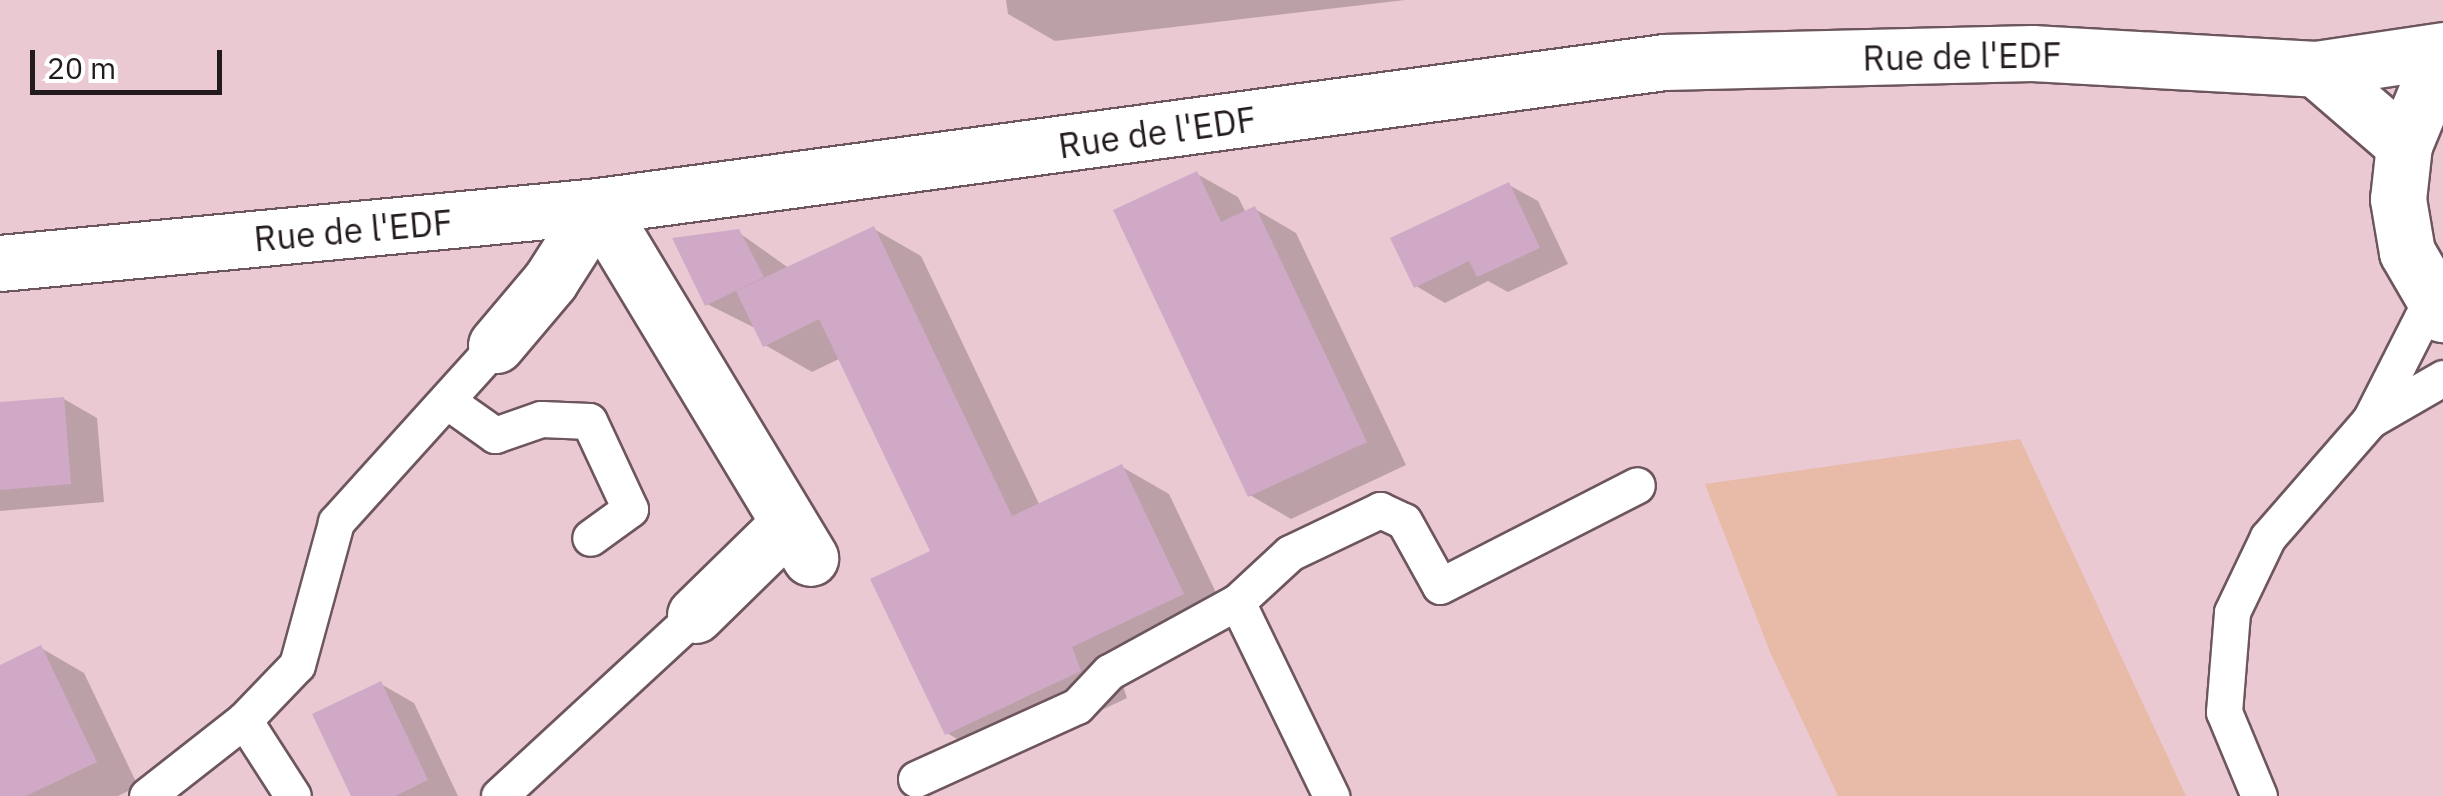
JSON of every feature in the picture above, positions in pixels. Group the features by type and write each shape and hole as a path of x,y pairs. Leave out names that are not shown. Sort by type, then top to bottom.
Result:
{"street":[{"name":"Rue de l'EDF","path":"0,263 598,206 1664,62 2032,53 2316,68 2443,50"},
{"path":"2316,68 2404,144"},
{"path":"2437,307 2407,252 2398,198 2404,144 2426,92 2443,72"},
{"path":"496,345 550,281 598,206 799,541 694,615"}],"lane":[{"path":"2259,796 2224,712 2232,612 2268,537 2370,420 2437,307"},
{"path":"148,796 244,720 298,665 336,522 496,345"},
{"path":"2370,420 2443,378"},
{"path":"446,401 495,434 541,419 589,422 630,508 590,538"},
{"path":"916,779 1077,706 1109,672 1237,602 1290,552 1380,510 1404,521 1440,586 1637,485"},
{"path":"1237,602 1332,796"},
{"path":"498,796 694,615"},
{"path":"244,720 293,796"}],"shaded area":[{"path":"0,0 2443,0 2443,796 0,796"},
{"path":"2020,439 2186,796 1838,796 1770,652 1705,484"}],"building":[{"path":"1197,171 1221,222 1255,206 1367,442 1248,497 1113,210"},
{"path":"1509,182 1540,248 1477,277 1469,261 1414,288 1390,238"},
{"path":"874,226 1012,516 1122,464 1184,594 1072,647 1081,671 945,735 870,579 930,551 819,319 763,347 736,291"},
{"path":"739,229 764,277 705,306 672,238"},
{"path":"64,397 71,484 0,490 0,402"},
{"path":"41,645 97,762 26,796 0,796 0,665"},
{"path":"381,681 428,780 395,796 351,796 312,714"}]}
